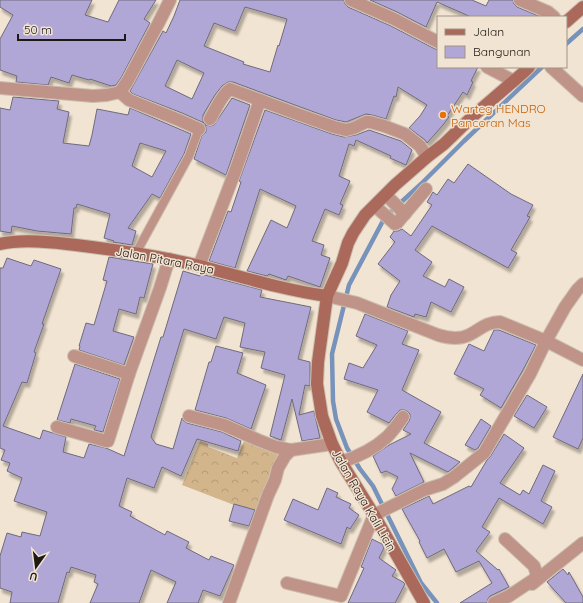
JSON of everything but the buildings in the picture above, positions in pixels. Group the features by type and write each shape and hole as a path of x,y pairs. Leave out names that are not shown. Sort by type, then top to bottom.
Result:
{"main road":[{"path":"567,21 583,7"},
{"name":"Jalan Raya Kali Licin","path":"424,603 381,512 349,460 332,444 322,416 318,384 318,362 333,297 348,243 365,215 378,208 396,205 427,157 444,144 473,116 528,68"},
{"name":"Jalan Pitara Raya","path":"0,244 51,242 90,246 169,259 273,286 333,297"}],"street":[{"path":"0,88 93,96 120,92 127,82 170,0"},
{"path":"351,0 394,19 437,41"},
{"path":"520,0 548,12 553,16"},
{"path":"489,68 514,81"},
{"path":"554,69 583,96"},
{"path":"210,119 220,100 230,89 346,130 366,122 384,126 405,134 420,146 427,157"},
{"path":"120,92 129,100 198,129"},
{"path":"200,266 260,100"},
{"path":"378,208 395,224 397,223 396,205 426,189"},
{"path":"57,427 106,442 108,441 129,374 169,259"},
{"path":"287,583 341,596 381,512 424,490 443,484 484,453 530,374 565,307 583,284"},
{"path":"333,297 357,303 448,338 468,336 492,322 500,322 546,341 583,360"},
{"path":"74,356 129,374"},
{"path":"189,416 224,425 276,447 291,450 332,444"},
{"path":"349,460 388,436 403,417"},
{"path":"229,603 268,495 275,480 278,468 285,456 291,450"},
{"path":"494,603 536,578 534,566 505,539"},
{"path":"503,603 521,593 583,544"}],"lane":[{"path":"136,254 189,156 198,129"}],"green space":[{"path":"200,441 208,444 208,447 237,458 244,441 278,454 255,513 182,485"}],"waterway":[{"path":"567,43 583,29"},
{"path":"437,603 421,583 373,486 347,448 336,419 333,401 332,354 349,285 385,217 541,68"}],"place":[{"name":"Warteg HENDRO Pancoran Mas","path":"443,115"}]}
